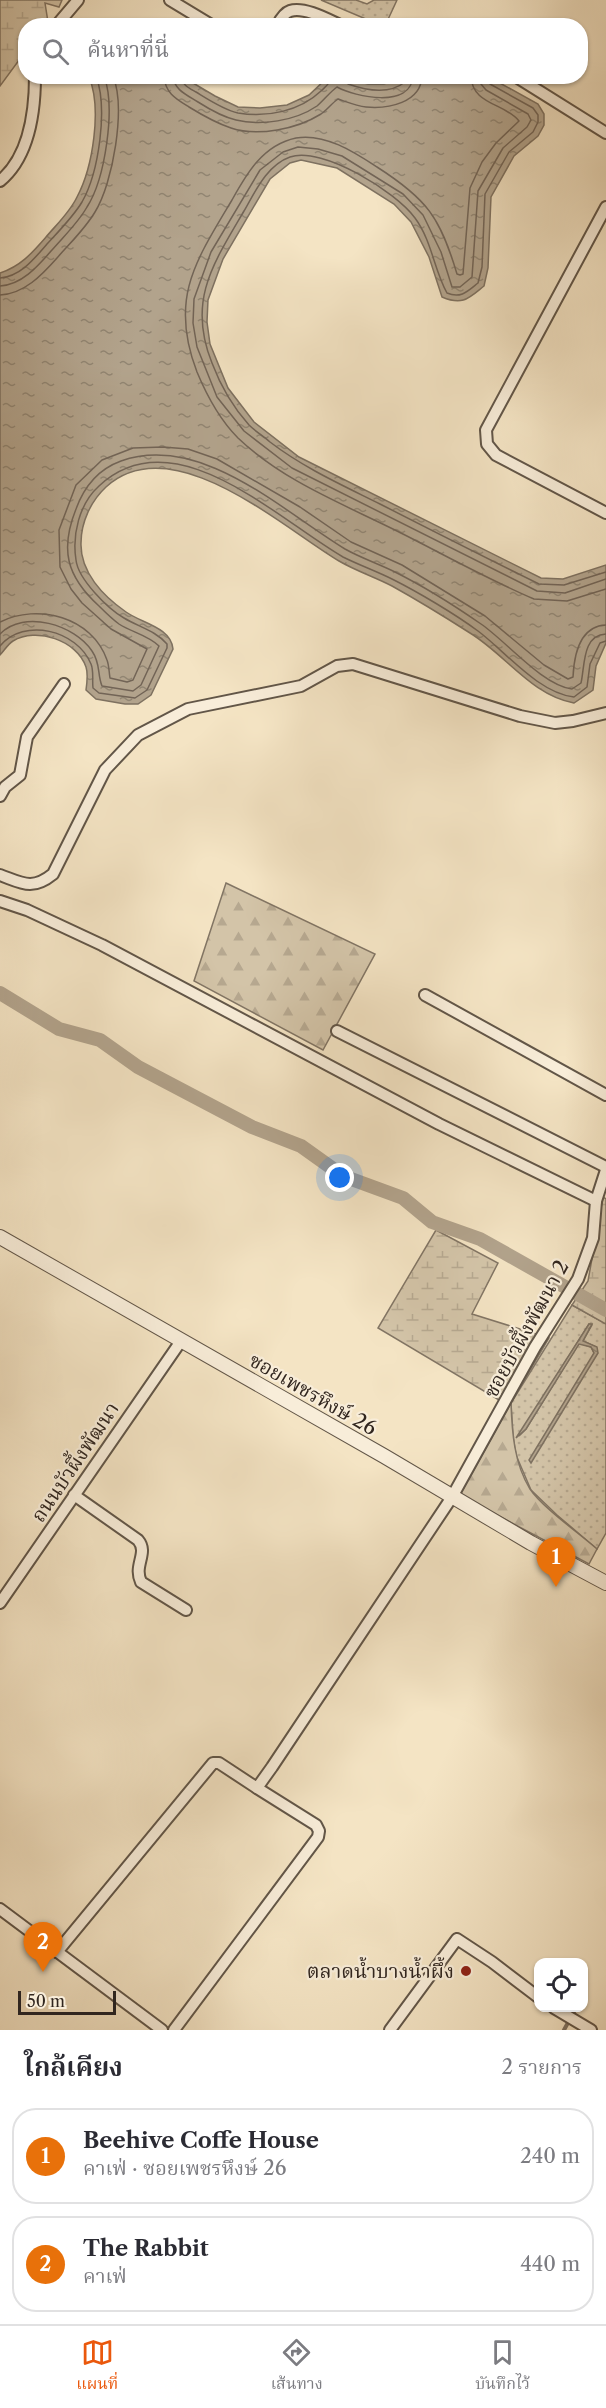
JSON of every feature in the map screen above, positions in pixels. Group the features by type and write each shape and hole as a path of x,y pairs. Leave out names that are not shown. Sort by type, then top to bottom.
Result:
{"street":[{"path":"63,18 78,0"},
{"path":"170,0 200,18"},
{"path":"281,18 291,11 301,10 322,18"},
{"path":"0,181 14,165 26,140 35,105 35,84"},
{"path":"528,84 606,133"},
{"path":"606,207 486,430 487,444 496,455 606,513"},
{"path":"0,875 28,885 42,883 53,874 105,770 138,735 188,709 301,686 337,666 353,664 520,716 555,723 606,713"},
{"path":"0,796 5,788 20,775 27,737 64,684"},
{"path":"0,901 27,910 102,945 439,1124 596,1201"},
{"path":"425,995 606,1095"},
{"path":"337,1031 606,1168"},
{"name":"ซอยบัวผึ้งพัฒนา 2","path":"257,1788 452,1497 535,1347 578,1279 593,1238 596,1201 606,1168"},
{"name":"ซอยเพชรหึงษ์ 26","path":"0,1238 606,1583"},
{"name":"ถนนบัวผึ้งพัฒนา","path":"0,1603 181,1341"},
{"path":"74,1495 138,1540 143,1552 138,1566 141,1582 186,1610"},
{"path":"57,1952 213,1763 219,1763 316,1825 319,1831 318,1837 174,2030"},
{"path":"0,1909 162,2030"},
{"path":"390,2030 457,1939 534,1994"},
{"path":"562,2012 591,2030"}],"green space":[{"path":"0,0 62,0 59,7 45,3 47,18 18,18 18,62 0,86"},
{"path":"321,0 356,0 367,4 374,0 397,0 389,18 363,18"},
{"path":"226,883 375,954 323,1050 194,981"},
{"path":"603,1197 606,1199 606,1324 572,1305 588,1281"},
{"path":"436,1230 498,1263 472,1314 549,1338 509,1406 378,1328"},
{"path":"572,1305 606,1324 606,1533 597,1549 531,1490 516,1455 511,1403","holes":["589,1324 592,1325 583,1341 596,1347 597,1353 594,1353 591,1347 579,1343 526,1429 519,1436"]},
{"path":"511,1403 515,1447 520,1469 530,1489 543,1504 597,1549 589,1564 465,1498 461,1493"}],"water":[{"path":"91,84 195,84 238,107 260,108 287,105 309,95 321,84 502,84 538,104 544,114 544,125 538,136 514,156 491,197 488,268 484,286 470,297 455,301 442,297 429,257 411,222 394,204 337,168 301,160 290,163 270,179 223,259 208,300 207,322 210,344 228,388 254,422 299,457 541,578 563,579 606,565 606,643 596,666 593,690 574,703 545,692 470,633 392,586 339,561 258,507 194,475 162,468 133,472 106,487 88,512 81,543 84,564 101,591 132,616 167,635 171,642 173,649 151,695 138,704 96,699 86,690 87,669 81,658 65,643 44,636 22,637 11,642 0,655 0,273 14,267 31,254 63,218 77,197 83,185 94,137"},
{"path":"589,1324 592,1324 583,1341 597,1347 598,1353 531,1463 529,1460 594,1353 591,1347 579,1344 526,1429 516,1438"}],"waterway":[{"path":"0,993 59,1029 100,1040 138,1067 252,1127 301,1146 343,1176 403,1198 432,1222 480,1239 606,1310"},
{"path":"564,2030 574,2012"}],"place":[{"name":"Beehive Coffe House","path":"556,1587"},
{"name":"ตลาดน้ำบางน้ำผึ้ง","path":"466,1971"},
{"name":"The Rabbit","path":"43,1972"}]}
